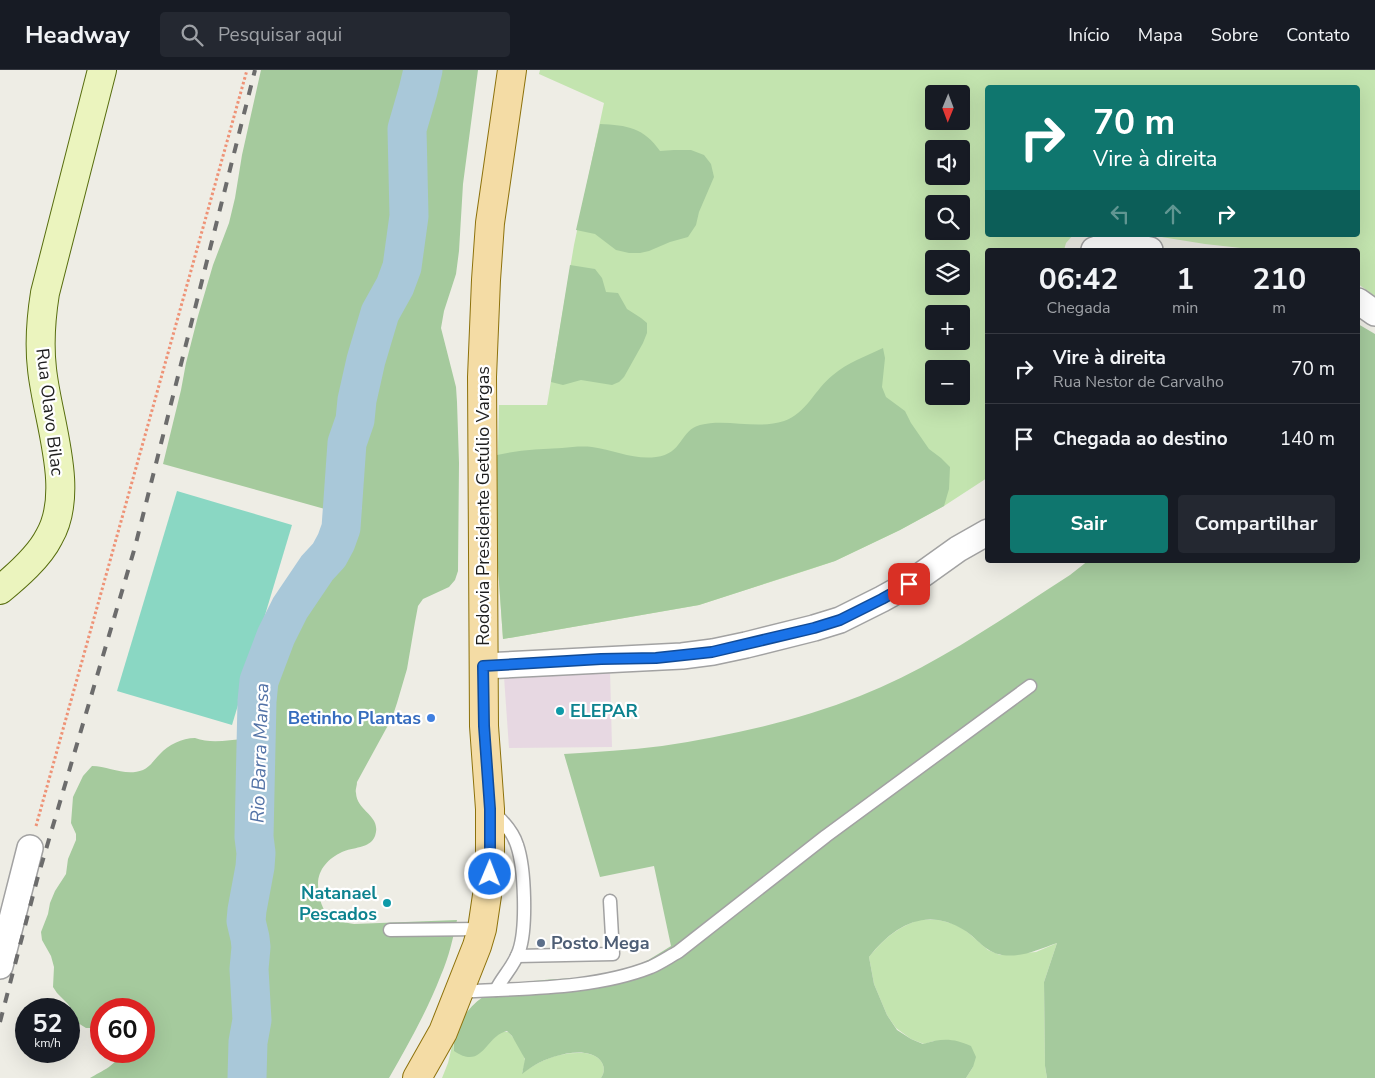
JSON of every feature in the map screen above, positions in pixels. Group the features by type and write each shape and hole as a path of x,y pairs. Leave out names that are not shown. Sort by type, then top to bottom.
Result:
{"main road":[{"name":"Rodovia Presidente Getúlio Vargas","path":"417,1078 443,1032 477,946 482,929 490,874 490,809 484,726 483,666 482,377 490,223 512,70"}],"street":[{"name":"Rua Olavo Bilac","path":"0,590 38,553 50,537 60,509 59,472 42,369 41,318 102,70"},
{"path":"1100,248 1106,246 1133,246 1142,248"},
{"path":"1360,303 1375,312"},
{"path":"483,666 682,656 746,645 814,628 840,620 882,599 985,534"},
{"path":"0,966 30,848"}],"lane":[{"path":"459,992 546,987 600,981 629,975 653,966 678,952 826,836 1030,686"},
{"path":"490,809 499,817 517,844 522,865 524,901 522,938 517,956 496,990"},
{"path":"517,956 613,954 610,901"},
{"path":"390,930 482,929"}],"path":[{"path":"30,848 247,70"}],"shaded area":[{"name":"ELEPAR","path":"610,670 612,747 509,748 504,677"}],"green space":[{"path":"261,70 408,70 396,122 391,163 393,247 391,267 371,305 339,448 332,511 163,464 198,316 213,265 229,223"},
{"path":"433,70 478,70 463,184 456,274 444,311 441,328 456,387 459,463 458,571 455,580 449,587 423,599 418,606 407,669 392,718 357,782 357,799 375,823 375,836 373,840 365,845 346,850 333,857 322,869 318,879 318,887 320,901 324,910 330,917 341,922 354,924 457,920 449,954 436,988 417,1028 389,1078 255,1078 261,967 258,911 269,707 273,680 295,619 309,598 339,572 362,506 357,446 359,424 371,370 390,316 407,286 410,274 417,213 414,126 424,108"},
{"path":"540,70 1375,70 1375,296 1360,285 1360,248 1241,248 1161,237 1360,237 1360,85 985,85 985,237 1071,237 1065,248 985,248 985,479 944,506 900,530 835,561 811,569 699,605 503,639 496,539 499,405 547,405 574,245 604,103 539,74"},
{"path":"600,124 619,125 634,129 648,137 660,151 691,150 704,155 711,164 714,177 699,212 696,225 688,237 649,251 629,253 616,250 595,234 576,230"},
{"path":"570,265 595,269 602,278 606,292 618,293 627,309 647,323 647,333 643,343 624,377 612,385 581,380 563,385 551,382"},
{"path":"1360,325 1375,334 1375,1078 1047,1078 1045,1066 1044,982 1057,943 1023,954 1002,955 986,948 964,930 950,923 936,920 911,923 889,936 878,946 869,957 874,984 887,1015 897,1030 911,1039 923,1044 953,1040 971,1046 976,1057 973,1067 966,1078 601,1078 604,1069 603,1064 594,1056 586,1053 550,1058 522,1074 525,1059 512,1036 507,1031 500,1034 478,1055 464,1056 454,1051 455,1036 461,1022 473,1005 488,994 506,986 527,982 617,973 642,964 671,946 654,866 600,877 564,754 613,751 687,742 762,727 836,705 915,671 968,641 1070,575 1085,563 1360,563"},
{"path":"883,348 885,358 882,387 886,397 905,411 929,449 950,467 949,489 944,506 900,530 835,561 699,605 503,639 496,539 497,455 530,450 592,447 648,458 665,455 677,447 688,432 700,425 710,423 763,424 792,418 838,371"},
{"path":"177,491 292,525 232,725 117,691"},
{"path":"195,738 213,741 245,739 246,861 241,914 244,1017 237,1078 90,1078 114,1063 155,1063 155,998 90,998 90,1028 86,1028 80,1024 80,998 62,998 53,987 54,967 51,956 42,940 41,932 55,891 66,874 68,859 76,840 76,834 71,823 73,797 83,776 92,766 123,772 143,770 171,745 185,739"},
{"path":"918,920 939,920 954,924 965,930 988,950 1000,955 1036,952 1057,943 1044,982 1045,1066 1047,1078 966,1078 973,1067 934,1041 924,1044 911,1039 896,1028 887,1015 874,984 869,957 891,935"},
{"path":"500,1032 508,1032 521,1050 525,1058 522,1073 536,1064 557,1055 587,1053 602,1062 604,1071 602,1076 601,1078 442,1078 453,1042 454,1051 492,1040"}],"waterway":[{"name":"Rio Barra Mansa","path":"247,1078 248,1042 252,1020 249,969 251,947 246,921 256,853 254,837 259,681 276,636 290,608 317,568 329,555 341,528 347,443 355,420 357,400 366,360 380,313 395,286 402,267 409,216 407,129 423,70"}],"railway":[{"path":"0,1022 37,880 135,547 255,70"}],"place":[{"name":"ELEPAR","path":"560,711"},
{"name":"Betinho Plantas","path":"431,718"},
{"name":"Natanael Pescados","path":"387,903"},
{"name":"Posto Mega","path":"541,943"}],"route":[{"path":"490,874 490,809 484,726 483,666 601,659 656,658 712,652 840,620 909,584"}]}
